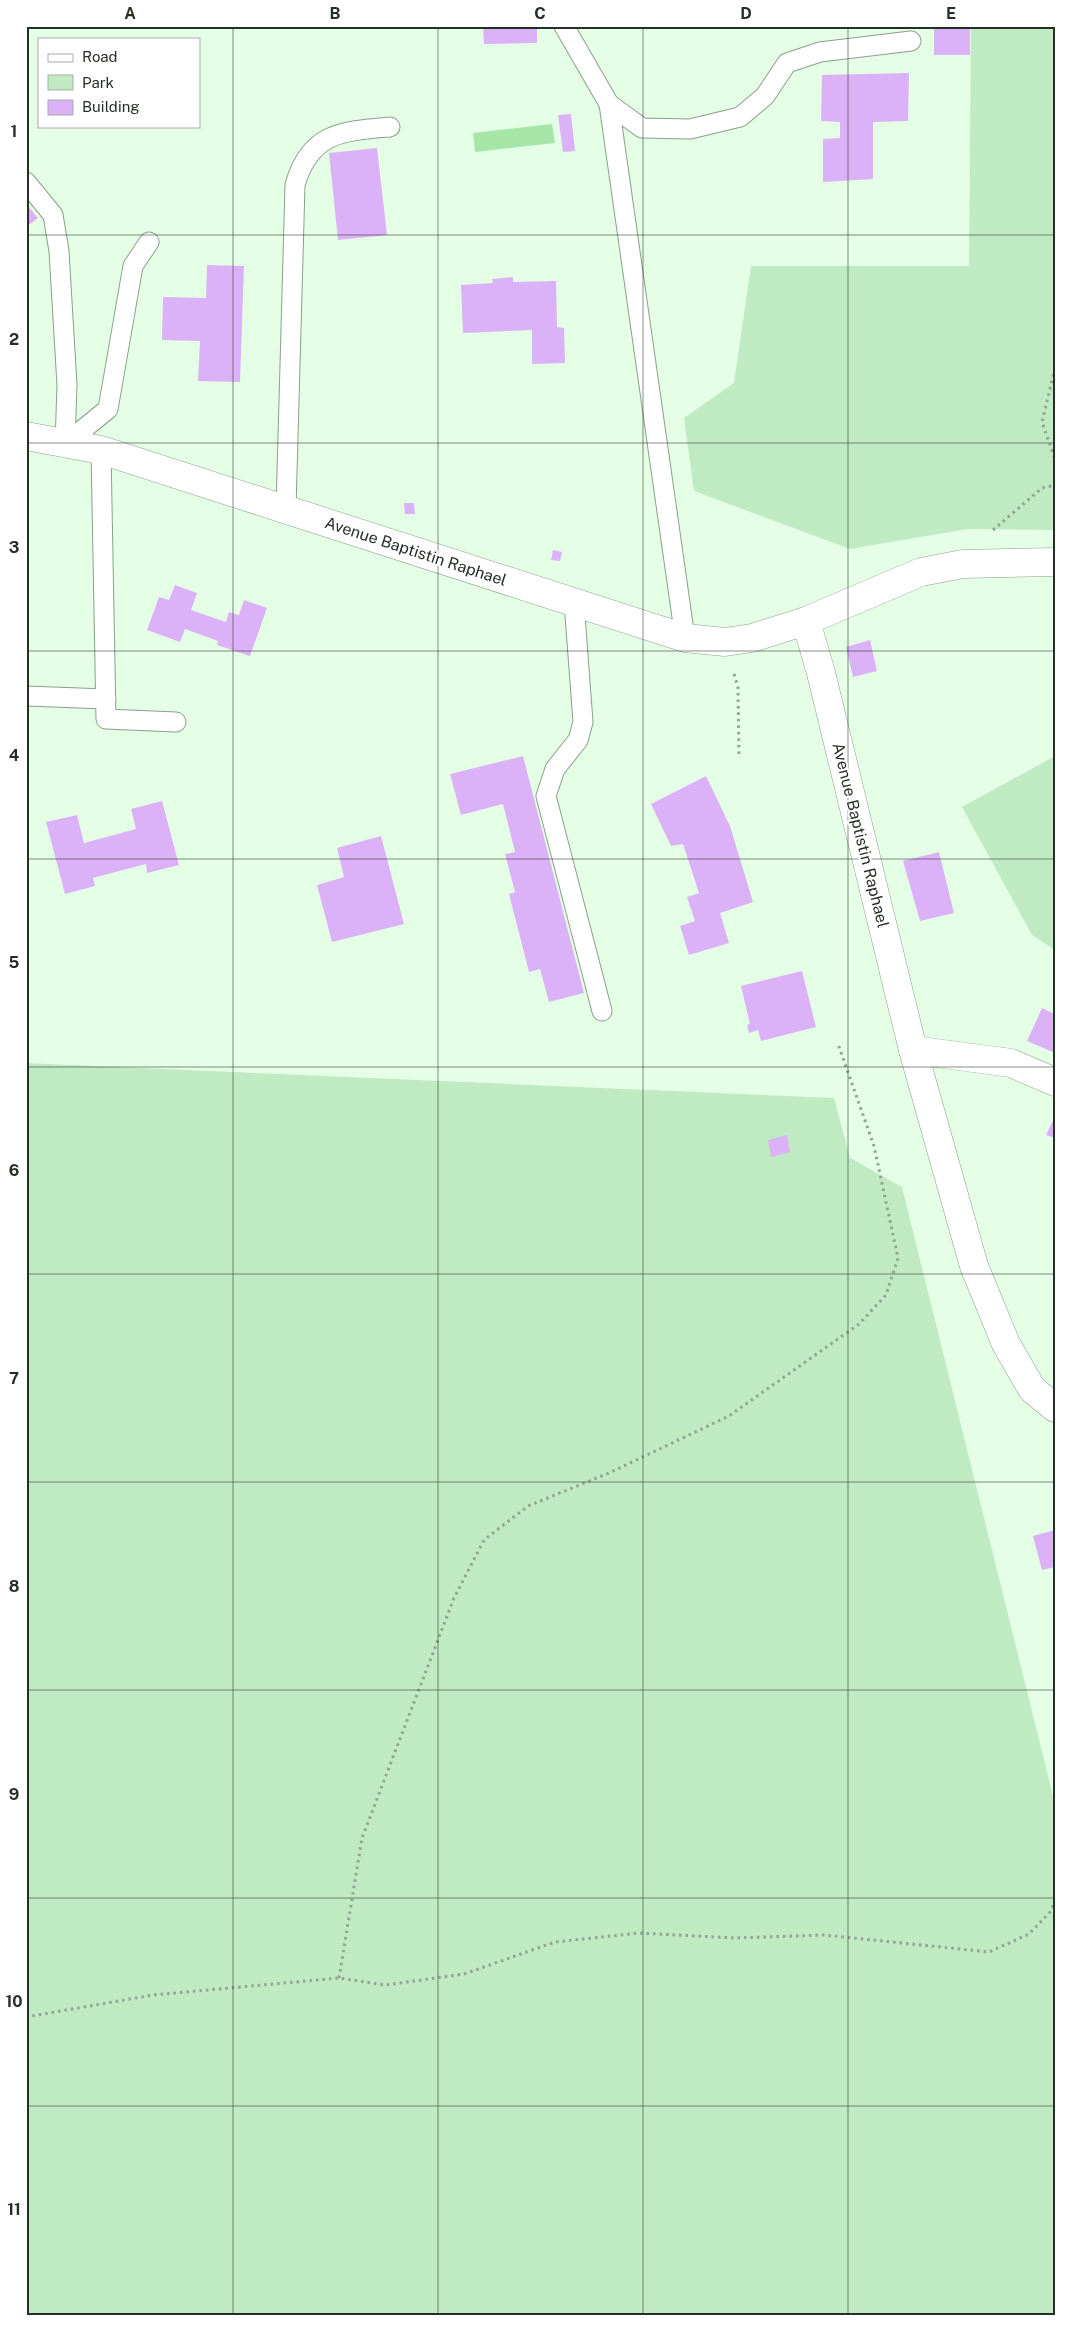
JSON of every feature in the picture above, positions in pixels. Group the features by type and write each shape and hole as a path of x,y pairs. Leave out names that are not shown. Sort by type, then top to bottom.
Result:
{"street":[{"name":"Avenue Baptistin Raphael","path":"26,436 101,450 685,638 725,642 752,638 806,621 921,572 963,564 1055,562"},
{"name":"Avenue Baptistin Raphael","path":"806,621 821,673 913,1050 974,1266 1006,1344 1032,1389 1055,1408"},
{"path":"913,1050 1011,1063 1055,1082"}],"lane":[{"path":"564,26 609,104 668,504 685,638"},
{"path":"609,104 642,128 690,129 740,117 765,96 787,63 820,52 911,41"},
{"path":"286,509 295,185 300,166 321,141 345,131 390,127"},
{"path":"26,182 53,215 59,251 67,385 65,444"},
{"path":"65,444 108,409 133,266 149,242"},
{"path":"101,450 106,719 176,722"},
{"path":"574,602 583,722 578,740 555,770 546,796 602,1011"},
{"path":"26,696 106,699"}],"path":[{"path":"1055,368 1042,422 1055,459"},
{"path":"963,564 981,540 1042,488 1055,485"},
{"path":"725,642 738,687 739,758"},
{"path":"339,1978 362,1838 454,1598 484,1540 528,1506 609,1473 729,1416 859,1324 886,1295 898,1258 874,1146 838,1044"},
{"path":"26,2017 153,1994 339,1978 385,1984 464,1974 555,1942 639,1933 735,1938 824,1934 988,1952 1029,1934 1051,1911 1055,1900"}],"green space":[{"path":"971,26 1055,26 1055,530 967,529 850,549 694,491 684,418 734,383 751,266 969,266"},
{"path":"1055,756 1055,950 1032,935 962,807"},
{"path":"26,1063 834,1098 850,1158 902,1187 1055,1804 1055,2315 26,2315"}],"shaded area":[{"path":"552,124 555,143 475,152 473,133"}],"building":[{"path":"483,26 537,26 537,43 484,44"},
{"path":"934,26 970,26 970,55 934,55"},
{"path":"909,73 908,121 873,122 873,179 823,182 823,139 840,138 840,122 821,121 822,75"},
{"path":"571,114 575,151 563,152 558,115"},
{"path":"377,148 387,235 338,240 329,153"},
{"path":"26,204 38,218 26,227"},
{"path":"207,265 244,266 240,382 198,381 200,341 162,340 163,297 206,298"},
{"path":"513,277 513,282 556,281 557,327 564,328 565,363 532,364 532,330 463,333 461,285 493,283 492,279"},
{"path":"404,503 414,503 415,514 405,514"},
{"path":"553,550 562,552 560,561 551,560"},
{"path":"175,585 197,593 191,610 226,622 229,612 239,615 244,600 267,608 250,656 217,645 218,641 185,629 180,642 147,630 159,597 169,600"},
{"path":"870,640 877,671 853,677 846,647"},
{"path":"523,756 584,993 549,1002 540,969 529,972 509,894 515,892 505,854 515,852 503,804 461,815 450,774"},
{"path":"706,776 730,826 753,902 720,913 729,943 689,955 680,926 695,921 687,897 699,893 683,844 671,846 651,804"},
{"path":"162,801 179,865 147,873 146,864 93,878 95,886 65,894 46,822 77,815 84,843 136,829 131,809"},
{"path":"381,836 404,924 332,942 317,885 344,877 337,848"},
{"path":"939,852 954,913 920,921 903,861"},
{"path":"802,971 816,1027 761,1041 758,1030 749,1033 747,1025 750,1024 741,986"},
{"path":"1042,1008 1055,1014 1055,1053 1027,1041"},
{"path":"1055,1116 1055,1138 1046,1135"},
{"path":"787,1135 790,1152 771,1157 768,1140"},
{"path":"1055,1530 1055,1567 1042,1570 1033,1536"}]}
